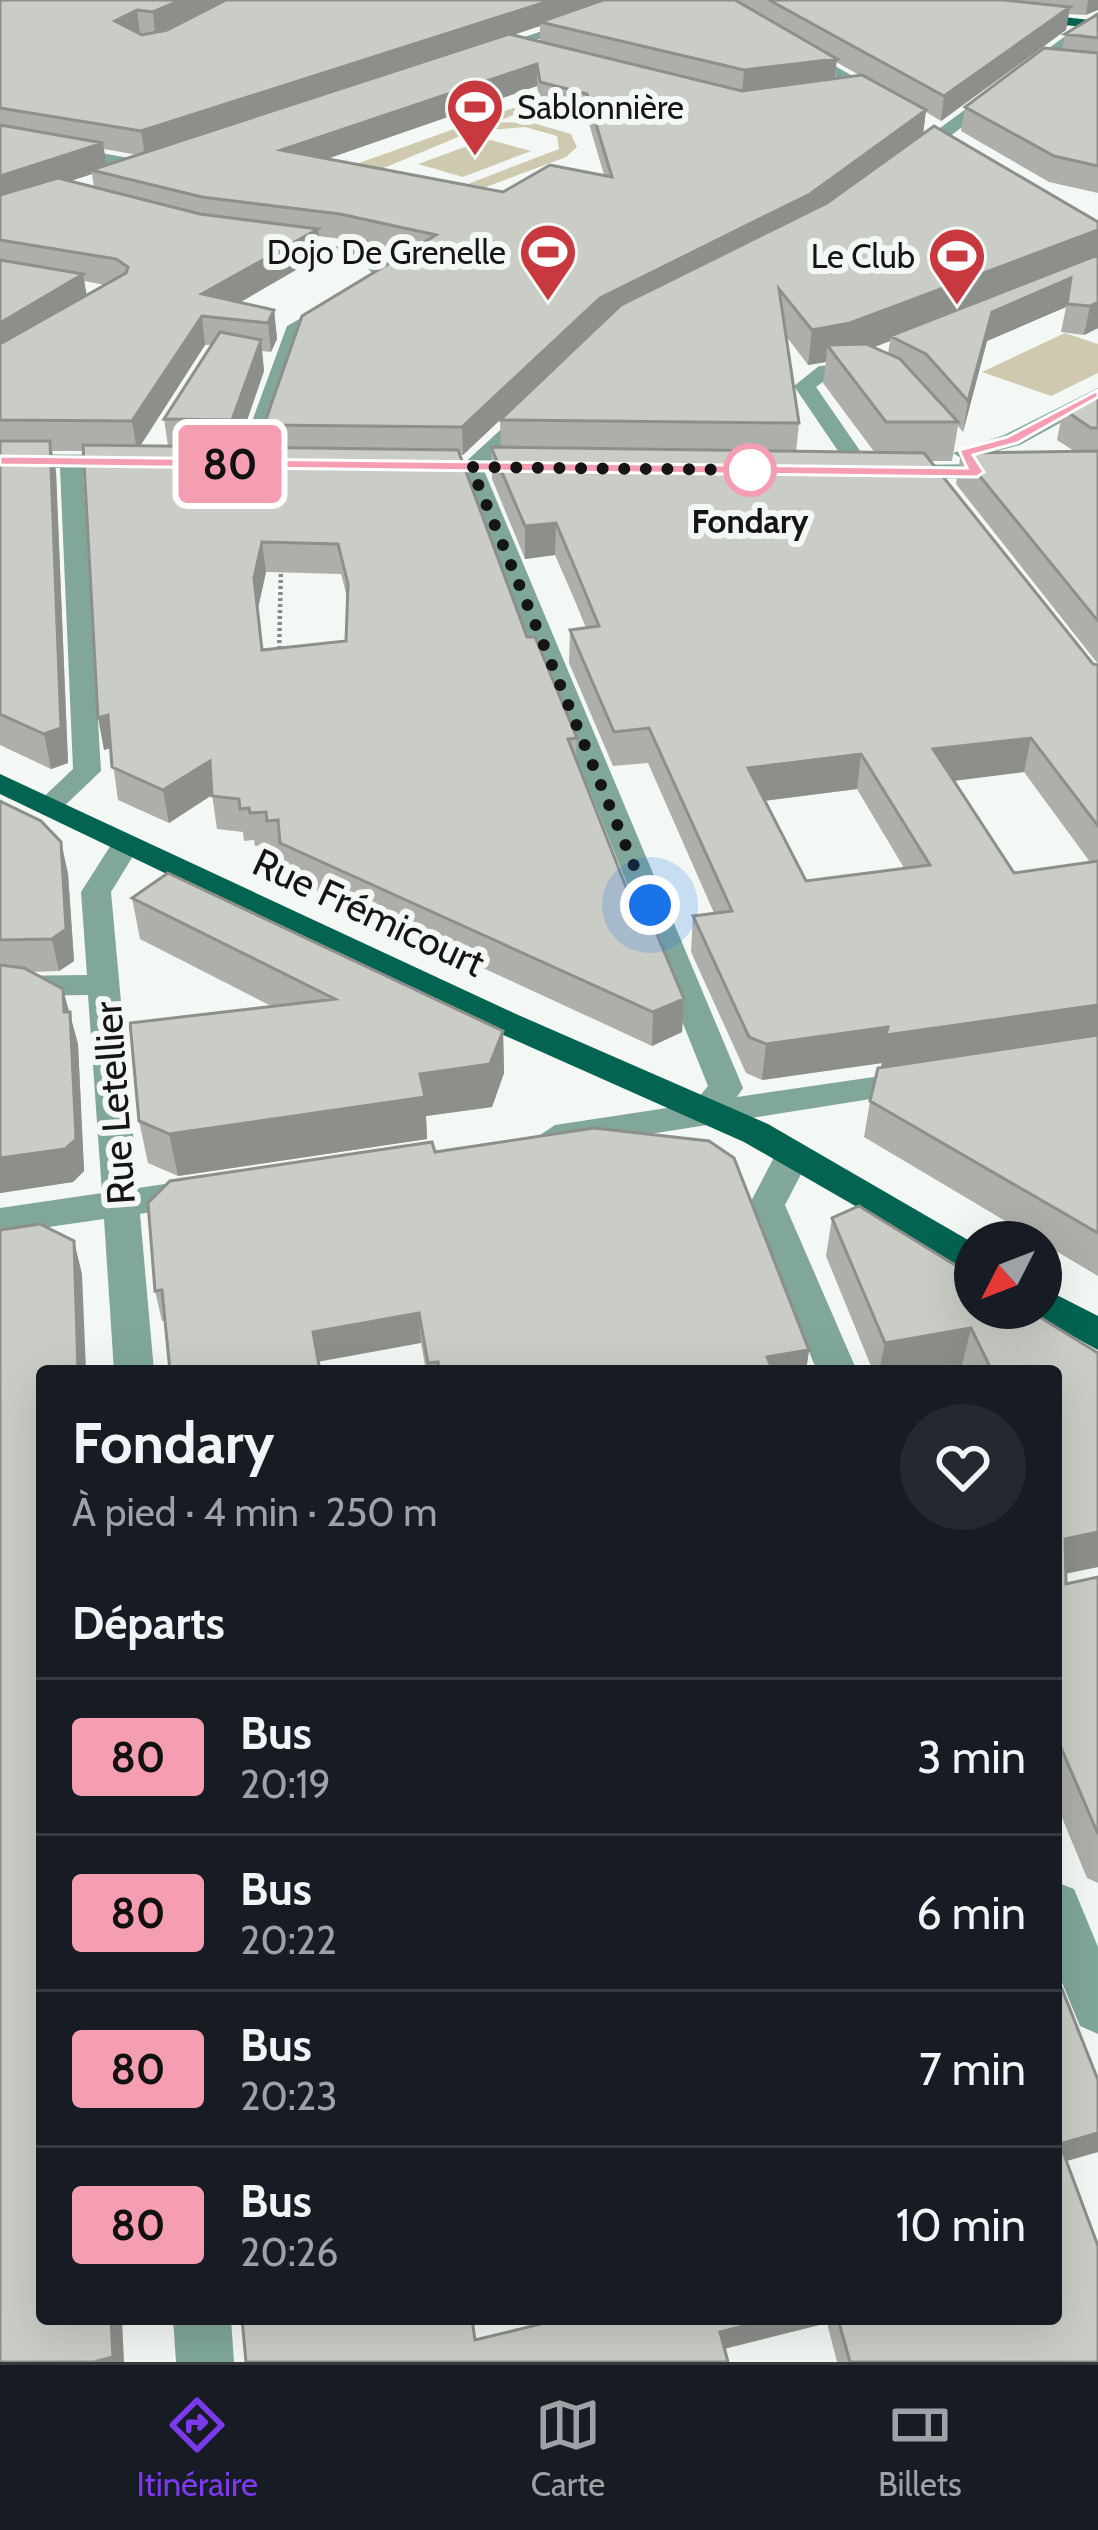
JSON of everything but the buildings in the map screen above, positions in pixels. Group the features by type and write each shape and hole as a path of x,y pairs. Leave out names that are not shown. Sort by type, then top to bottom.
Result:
{"main road":[{"path":"997,14 1095,22"},
{"name":"Rue Frémicourt","path":"0,783 954,1231"},
{"path":"1062,1314 1098,1335"}],"street":[{"path":"463,61 648,0"},
{"path":"709,0 910,113"},
{"path":"883,178 1048,64 1095,22"},
{"path":"507,46 539,54"},
{"path":"830,93 865,88"},
{"path":"11,144 46,136"},
{"path":"11,144 153,164 104,181"},
{"path":"255,240 347,251 377,261 385,269 376,287 294,330 237,465 278,465"},
{"path":"894,350 854,368 814,374 804,386 851,471 929,472 971,463 1098,470"},
{"path":"250,358 283,365"},
{"path":"854,368 898,377"},
{"path":"457,467 546,394"},
{"path":"971,463 1098,394"},
{"path":"947,430 971,463"},
{"path":"1012,440 1027,458 1060,470"},
{"path":"0,461 150,458"},
{"path":"49,805 87,771 71,462"},
{"path":"457,467 506,467"},
{"path":"457,467 726,1088 705,1113"},
{"path":"929,472 954,504"},
{"name":"Rue Letellier","path":"126,843 96,892 134,1365"},
{"path":"173,866 169,890 249,928"},
{"path":"0,986 105,985"},
{"path":"369,985 460,1030 504,1022"},
{"path":"513,1143 966,1074"},
{"path":"794,1153 767,1205 834,1365"},
{"path":"0,1221 233,1186"},
{"path":"1062,1918 1093,1982"},
{"path":"203,2325 206,2362"}],"path":[{"path":"280,674 281,548"}],"shaded area":[{"path":"513,108 524,111 496,122 533,123 571,134 577,147 566,157 475,191 334,172","holes":["525,127 557,136 559,149 460,187 379,170 470,132"]},
{"name":"Sablonnière","path":"487,139 531,151 463,177 418,164"},
{"path":"1065,333 1098,344 1098,373 1051,396 982,372"}],"bus line":[{"name":"80","path":"0,461 977,472 964,453 1012,440 1098,394"}],"place":[{"name":"Sablonnière","path":"475,158"},
{"name":"Dojo De Grenelle","path":"548,303"},
{"name":"Le Club","path":"957,307"},
{"name":"Fondary","path":"750,470"}],"route":[{"path":"650,905 471,467 750,470"}]}
